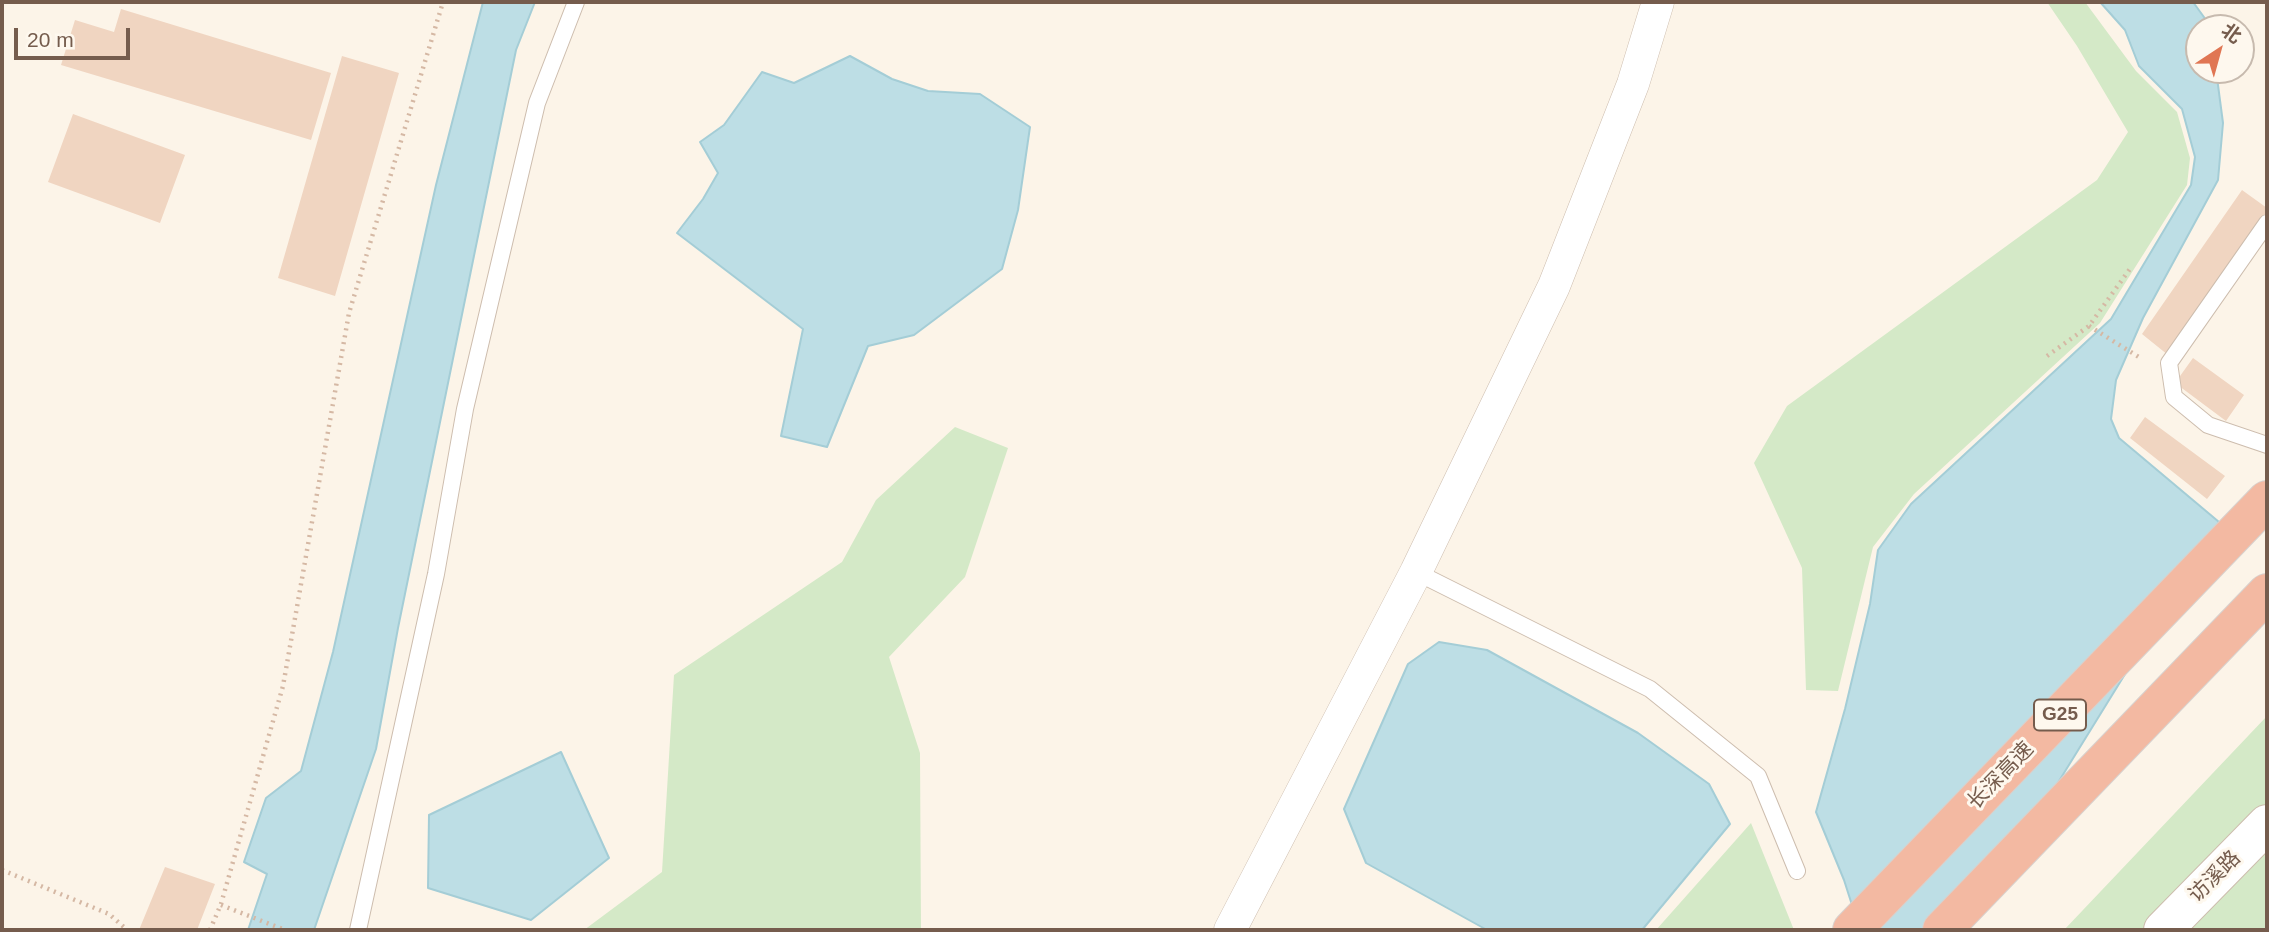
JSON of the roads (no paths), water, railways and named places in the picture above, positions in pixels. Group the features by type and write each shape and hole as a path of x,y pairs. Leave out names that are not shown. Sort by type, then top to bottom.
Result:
{"highway":[{"name":"长深高速","path":"1852,930 2267,500"},
{"path":"1942,930 2267,593"}],"street":[{"path":"1230,930 1416,572 1554,286 1633,84 1658,2"},
{"name":"访溪路","path":"2163,930 2267,824"}],"lane":[{"path":"358,930 436,574 477,356 537,103 576,2"},
{"path":"2267,223 2169,363 2174,397 2208,425 2267,445"},
{"path":"1416,572 1650,689 1758,776 1797,871"}],"water":[{"path":"483,2 535,2 516,50 398,628 376,749 314,930 248,930 267,874 244,862 266,798 301,771 333,652 436,185"},
{"path":"2100,2 2193,2 2202,14 2185,14 2185,84 2218,84 2223,123 2218,180 2143,318 2116,380 2111,419 2119,438 2219,522 1967,930 1860,930 1844,880 1816,812 1845,709 1870,604 1878,550 1911,504 2111,319 2191,185 2195,157 2182,109 2139,66 2125,30"},
{"path":"850,56 892,79 928,91 980,94 1030,127 1018,210 1002,269 914,335 868,346 827,447 781,436 803,329 677,233 703,199 718,173 700,142 724,125 762,72 794,83"},
{"path":"1439,642 1487,650 1638,733 1709,784 1730,824 1642,930 1487,930 1366,863 1344,809 1408,664"},
{"path":"561,752 609,858 531,920 428,888 429,815"}]}
